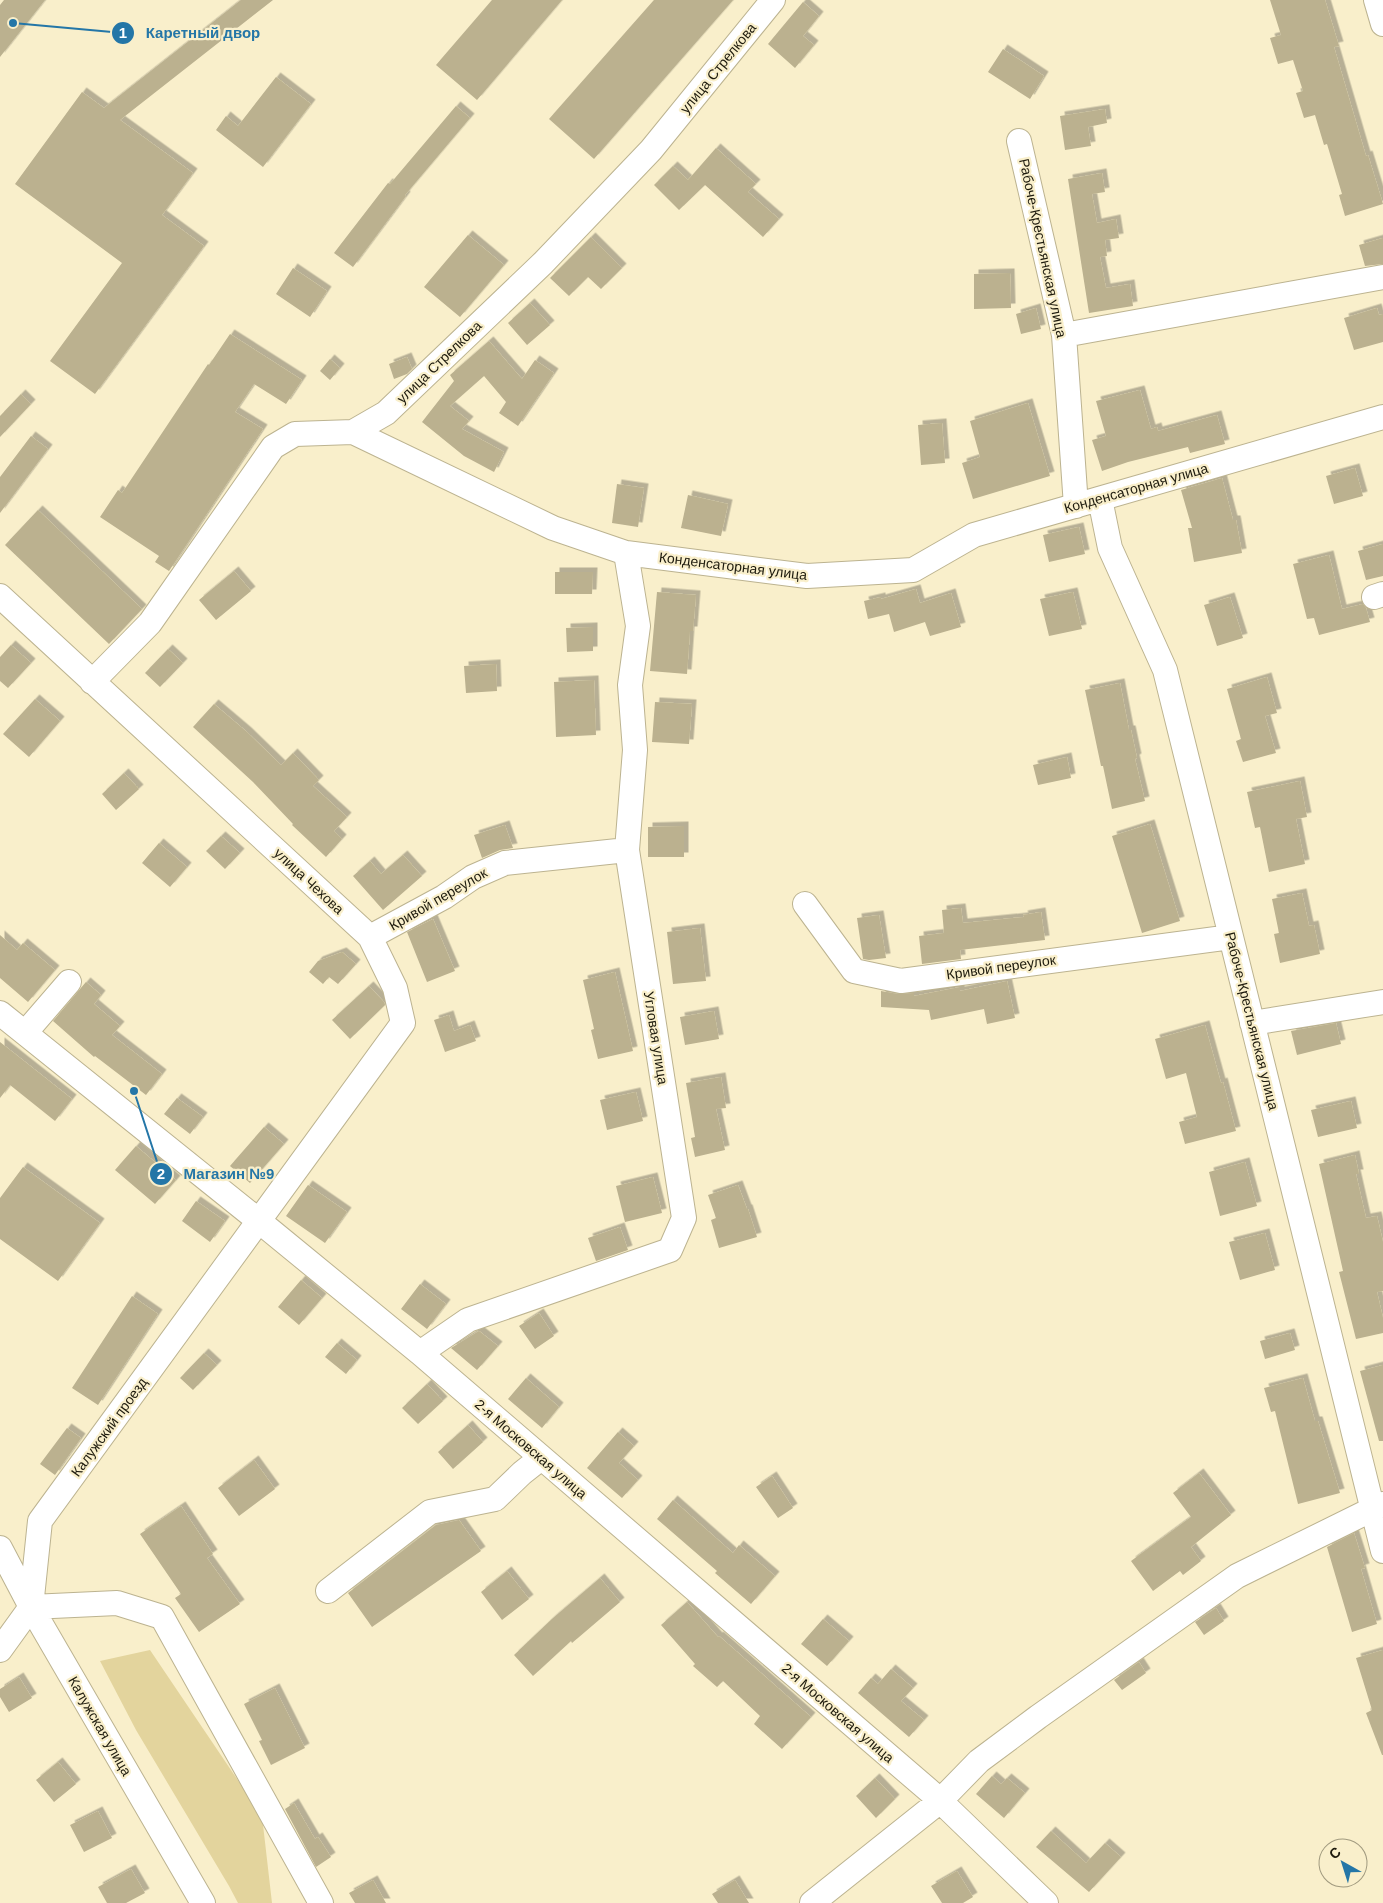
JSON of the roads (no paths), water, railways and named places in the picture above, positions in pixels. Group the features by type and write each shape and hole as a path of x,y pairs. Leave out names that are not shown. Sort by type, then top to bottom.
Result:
{"street":[{"name":"улица Стрелкова","path":"92,682 150,623 273,447 294,434 353,432 386,413 543,263 651,150 773,0"},
{"path":"1376,0 1383,24"},
{"name":"Рабоче-Крестьянская улица","path":"1020,141 1064,335 1076,506"},
{"path":"1064,335 1383,277"},
{"name":"Конденсаторная улица","path":"353,432 553,528 626,553 807,576 913,570 974,535 1383,417"},
{"name":"Рабоче-Крестьянская улица","path":"1100,499 1110,548 1165,670 1252,1024 1377,1507 1383,1551"},
{"name":"Угловая улица","path":"420,1353 468,1320 670,1250 684,1218 626,850 635,750 630,686 638,626 626,553"},
{"name":"улица Чехова","path":"0,596 370,937 395,988 403,1023 259,1221"},
{"name":"Кривой переулок","path":"370,937 444,897 473,877 505,863 626,850"},
{"name":"Кривой переулок","path":"805,904 854,971 901,981 1231,937"},
{"path":"25,1033 69,982"},
{"path":"1252,1024 1383,1002"},
{"name":"2-я Московская улица","path":"0,1013 420,1353 940,1801 1046,1903"},
{"name":"Калужский проезд","path":"0,1650 31,1607 40,1521 259,1221"},
{"path":"328,1591 430,1512 496,1499 541,1458"},
{"path":"812,1903 940,1801 986,1756 1237,1576 1377,1507"},
{"name":"Калужская улица","path":"0,1548 31,1607 203,1903"},
{"path":"31,1607 117,1603 162,1617 321,1903"}],"place":[{"name":"Каретный двор","path":"13,23"},
{"name":"Магазин №9","path":"134,1091"}]}
